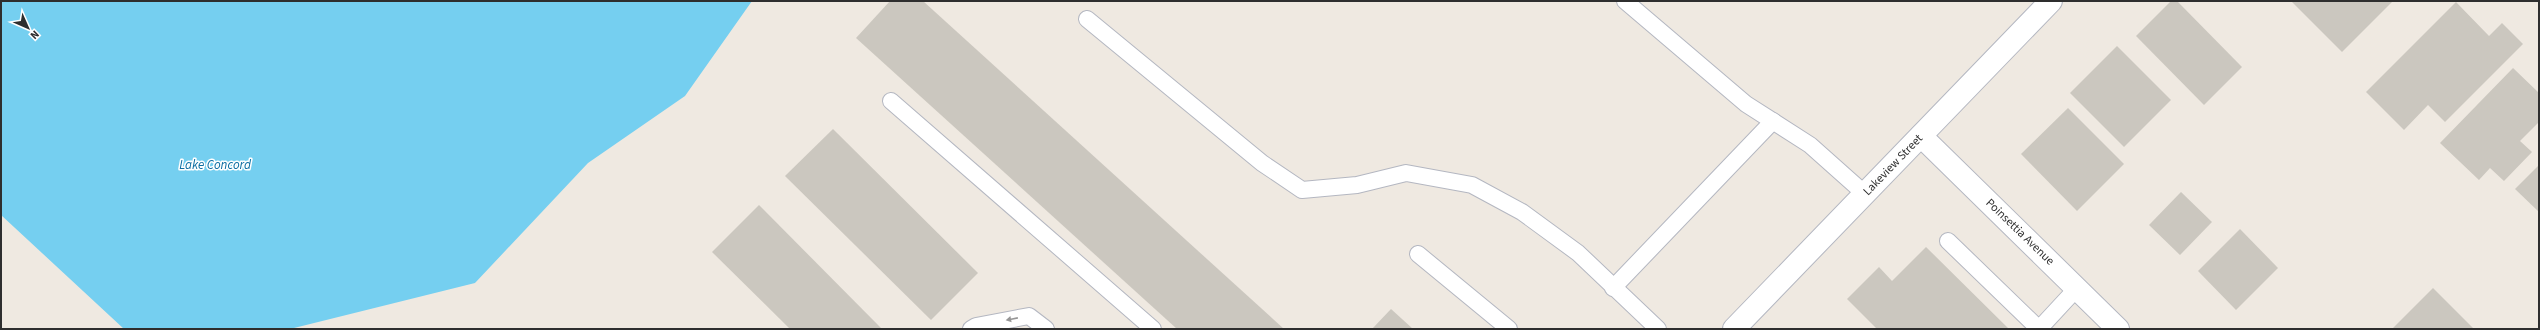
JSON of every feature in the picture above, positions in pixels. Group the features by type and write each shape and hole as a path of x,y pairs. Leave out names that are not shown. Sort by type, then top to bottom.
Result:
{"street":[{"name":"Lakeview Street","path":"1734,329 2051,1"},
{"name":"Poinsettia Avenue","path":"1921,136 2118,329"}],"lane":[{"path":"1625,1 1746,104 1810,145 1865,194"},
{"path":"1087,19 1262,162 1302,190 1357,185 1406,173 1472,185 1522,212 1578,252 1613,288 1658,329"},
{"path":"891,101 1154,329"},
{"path":"1613,288 1773,121"},
{"path":"1948,241 2039,329 2077,288"},
{"path":"1418,254 1509,329"},
{"path":"971,329 976,326 1028,316 1046,329"}],"water":[{"name":"Lake Concord","path":"1,1 752,1 685,96 588,163 475,283 290,329 124,329 1,215"}],"building":[{"path":"890,1 923,1 1284,329 1177,329 856,38"},
{"path":"2171,1 2177,1 2242,67 2204,105 2136,36"},
{"path":"2291,1 2393,1 2342,52"},
{"path":"2456,2 2489,36 2502,23 2523,44 2445,122 2428,105 2404,130 2366,92"},
{"path":"2117,46 2171,100 2124,147 2070,93"},
{"path":"2513,68 2539,93 2539,122 2520,141 2532,152 2504,181 2490,168 2479,180 2440,143"},
{"path":"2068,108 2124,164 2077,211 2021,154"},
{"path":"833,129 978,273 931,320 785,176"},
{"path":"2539,165 2539,212 2515,189"},
{"path":"2181,192 2212,222 2180,255 2149,225"},
{"path":"759,205 882,329 790,329 712,252"},
{"path":"2240,229 2278,268 2236,310 2198,271"},
{"path":"1926,247 2009,329 1877,329 1847,299 1879,267 1892,281"},
{"path":"2433,288 2474,329 2392,329"},
{"path":"1391,309 1413,329 1372,329"}]}
